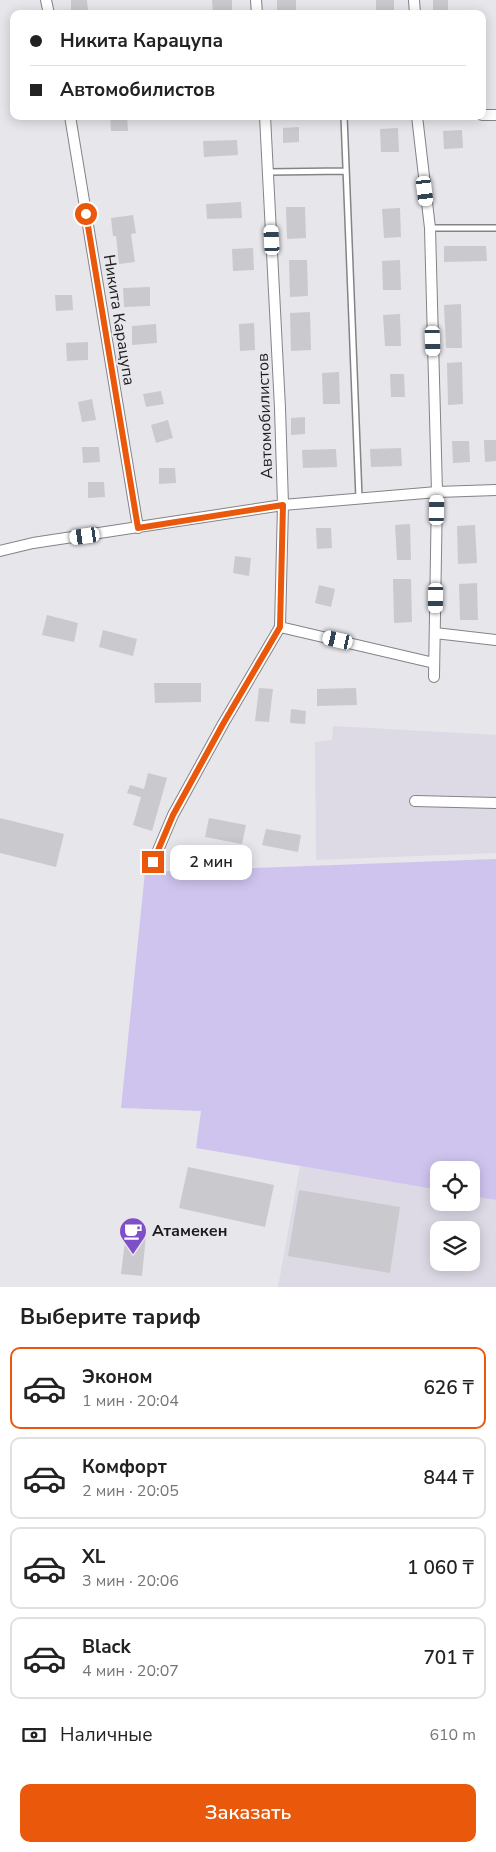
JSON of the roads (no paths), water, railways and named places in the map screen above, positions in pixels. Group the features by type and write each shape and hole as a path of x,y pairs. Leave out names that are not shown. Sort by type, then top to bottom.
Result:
{"street":[{"name":"Никита Карацупа","path":"71,120 138,528"},
{"name":"Автомобилистов","path":"153,862 173,815 223,724 280,627 283,505 265,120"},
{"path":"417,120 430,228 437,492 434,677"},
{"path":"0,551 33,544 283,505 437,492 496,490"},
{"path":"280,627 434,663"},
{"path":"435,633 496,640"},
{"path":"416,801 496,803"}],"lane":[{"path":"344,120 358,499"},
{"path":"268,172 346,171"},
{"path":"430,228 496,228"}],"place":[{"name":"Атамекен","path":"133,1255"}]}
